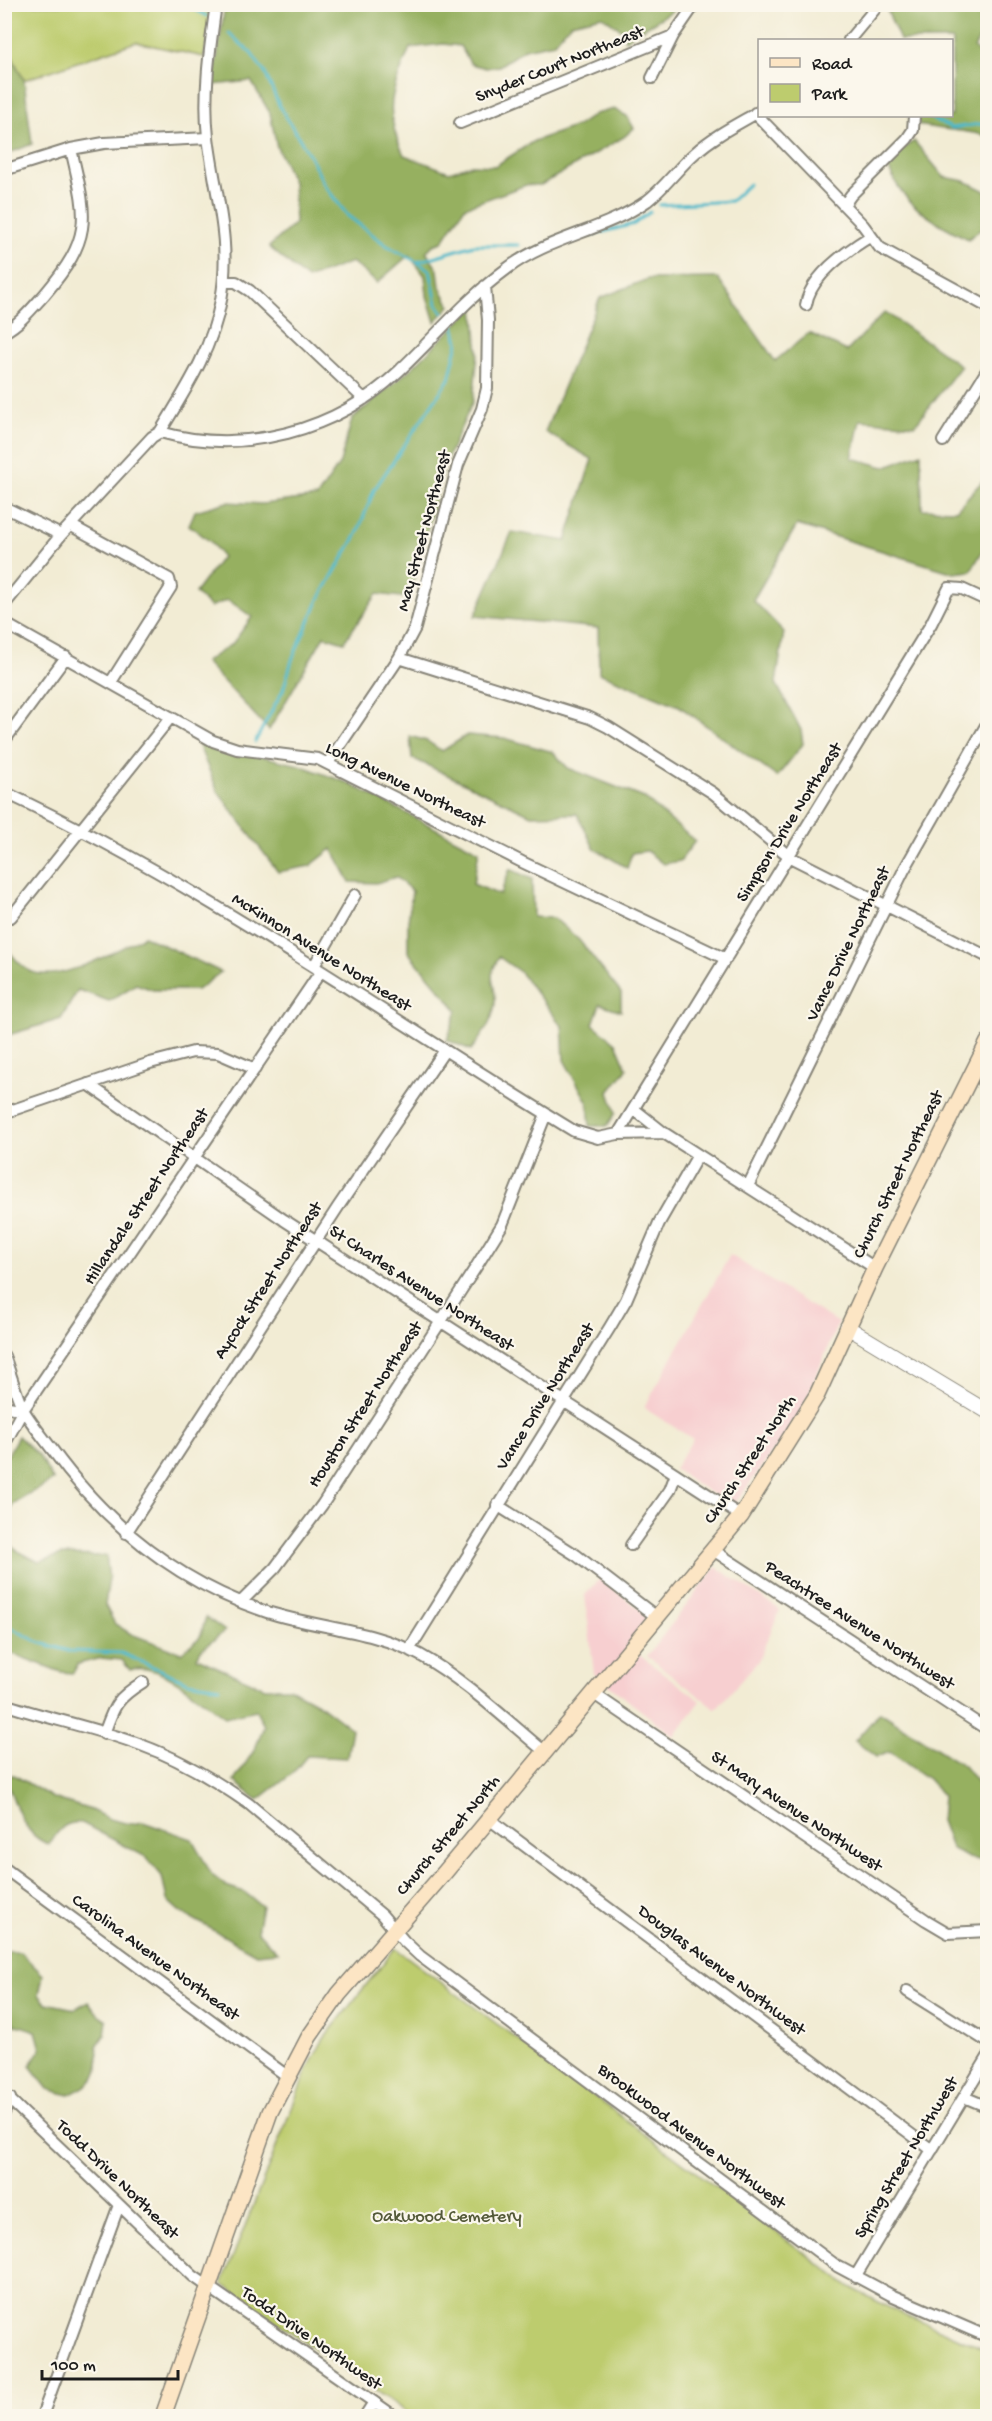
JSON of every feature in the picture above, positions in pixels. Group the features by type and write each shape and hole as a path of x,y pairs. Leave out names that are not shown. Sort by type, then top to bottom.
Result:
{"main road":[{"name":"Church Street Northeast","path":"847,1327 987,1042"},
{"name":"Church Street North","path":"163,2416 252,2160 287,2076 326,2011 658,1618 741,1516 818,1395 847,1327"}],"street":[{"path":"4,605 70,525 152,437 160,432 206,352 224,282 223,211 208,138 209,55 216,4"},
{"path":"652,78 673,36 694,4"},
{"path":"850,39 879,4"},
{"name":"Snyder Court Northeast","path":"460,123 673,36"},
{"path":"160,432 209,442 253,441 309,427 364,399 399,371 485,286 526,256 622,215 647,200 695,153 731,126 757,112"},
{"path":"762,117 844,205 880,248 987,307"},
{"path":"844,205 850,195 907,140 913,130 914,117"},
{"path":"4,170 71,149 125,141 208,138"},
{"path":"4,332 30,310 56,281 80,243 84,216 83,199 71,149"},
{"path":"806,305 810,291 822,277 845,254 871,236"},
{"path":"224,282 236,282 250,291 364,399"},
{"name":"May Street Northeast","path":"328,763 399,658 416,628 458,465 482,409 487,388 488,320 485,286"},
{"path":"943,441 987,369"},
{"path":"4,507 61,535"},
{"path":"70,525 169,579 171,587 111,682"},
{"name":"Simpson Drive Northeast","path":"635,1110 931,624 949,588 962,589 987,601"},
{"name":"Long Avenue Northeast","path":"4,623 213,741 237,749 302,755 328,763 522,862 726,959"},
{"path":"4,741 66,657"},
{"path":"399,658 599,722 713,793 790,857 987,957"},
{"path":"11,918 171,717"},
{"name":"Vance Drive Northeast","path":"748,1186 904,870 987,722"},
{"name":"McKinnon Avenue Northeast","path":"4,792 169,879 317,968 546,1114 588,1137 618,1134 664,1134"},
{"name":"Hillandale Street Northeast","path":"4,1445 23,1410 255,1069 317,968 355,895"},
{"name":"Aycock Street Northeast","path":"126,1533 316,1240 445,1050"},
{"path":"4,1113 88,1084 192,1053 218,1053 255,1069"},
{"name":"St Charles Avenue Northeast","path":"88,1084 316,1240 741,1516"},
{"path":"618,1134 635,1110 664,1134 875,1268"},
{"name":"Houston Street Northeast","path":"241,1602 275,1568 322,1505 502,1225 546,1114"},
{"name":"Vance Drive Northeast","path":"409,1650 626,1300 659,1223 698,1155"},
{"path":"847,1327 985,1405"},
{"path":"4,1356 23,1410 73,1478 126,1533 170,1566 241,1602 409,1650 448,1672 545,1752"},
{"path":"4,1407 23,1410"},
{"path":"631,1545 665,1497 676,1474"},
{"path":"497,1505 576,1555 658,1618"},
{"name":"Peachtree Avenue Northwest","path":"712,1551 987,1730"},
{"path":"104,1734 113,1706 123,1694 143,1682"},
{"name":"St Mary Avenue Northwest","path":"594,1694 926,1920 948,1933 987,1930"},
{"name":"Brookwood Avenue Northwest","path":"4,1704 104,1734 175,1759 226,1788 249,1804 382,1915 394,1930 437,1969 855,2277 987,2337"},
{"name":"Douglas Avenue Northwest","path":"489,1819 932,2150"},
{"name":"Carolina Avenue Northeast","path":"4,1868 287,2076"},
{"path":"907,1991 987,2042"},
{"name":"Spring Street Northwest","path":"855,2277 987,2057"},
{"path":"4,2113 7,2096"},
{"name":"Todd Drive Northeast","path":"7,2096 119,2205 209,2288"},
{"path":"964,2097 987,2107"},
{"path":"42,2416 119,2205"},
{"name":"Todd Drive Northwest","path":"209,2288 394,2416"},
{"path":"365,2416 374,2402"}],"shaded area":[{"path":"730,1255 838,1323 799,1417 732,1507 674,1469 693,1439 644,1408"},
{"path":"716,1567 780,1610 758,1661 716,1709 647,1656"},
{"path":"600,1579 650,1617 627,1646 701,1701 674,1736 594,1674 585,1595"}],"green space":[{"path":"225,4 674,5 672,11 625,40 622,30 602,16 571,23 554,43 525,49 499,66 486,68 471,64 460,46 443,44 410,48 398,77 392,101 391,113 397,139 404,155 449,172 471,165 495,166 534,141 577,126 595,114 614,109 627,116 634,128 624,137 541,185 526,185 465,207 442,242 433,245 426,252 438,270 440,287 450,306 435,322 427,296 425,276 409,255 377,283 352,262 307,279 269,247 295,223 293,182 277,147 270,113 251,81 213,85"},
{"path":"5,5 214,5 204,57 136,42 24,80 5,42"},
{"path":"891,5 987,5 987,33 983,32 974,48 987,62 987,136 919,125 916,117 953,117 953,39 900,39 887,10"},
{"path":"4,43 24,80 32,144 5,155"},
{"path":"914,141 944,177 965,181 987,192 988,224 968,239 920,210 901,191 894,180 888,166 900,151"},
{"path":"718,278 775,361 809,333 847,351 885,312 961,366 915,425 860,420 852,458 884,467 921,453 922,509 956,510 987,476 987,543 971,571 954,573 797,525 753,600 784,632 776,683 801,730 803,744 777,777 679,706 599,673 598,628 475,616 512,532 566,541 592,459 545,432 600,298 648,279"},
{"path":"474,307 478,352 473,401 446,461 409,598 377,594 344,642 324,636 269,730 205,662 233,643 252,617 228,600 210,607 195,593 222,557 212,543 189,525 195,511 227,502 262,504 317,497 340,463 352,419 414,366"},
{"path":"467,735 504,738 553,752 568,768 644,798 695,841 680,861 663,864 647,851 632,853 627,868 594,848 577,814 531,815 412,758 410,736 427,741 442,751"},
{"path":"197,741 299,765 348,783 479,851 473,884 500,895 510,869 532,879 533,917 554,918 579,940 621,993 621,1011 600,1004 593,1024 616,1043 627,1069 609,1092 616,1113 607,1126 590,1126 588,1103 564,1060 562,1026 520,972 499,957 492,974 495,1005 484,1033 471,1050 447,1040 457,1010 408,952 408,921 412,891 396,877 376,883 350,882 332,849 310,866 278,872 218,792"},
{"path":"144,936 221,972 197,990 153,990 136,984 109,1001 78,990 61,1019 5,1036 5,981 9,969 5,964 5,947 28,970 40,974 54,974 104,957"},
{"path":"18,1436 39,1456 53,1480 13,1504 5,1529 5,1460"},
{"path":"4,1536 16,1550 39,1562 61,1555 106,1556 109,1579 105,1605 115,1624 131,1634 181,1653 200,1637 206,1617 225,1631 201,1650 197,1658 265,1688 290,1688 319,1704 352,1729 347,1758 307,1756 293,1773 258,1800 234,1781 255,1749 264,1726 256,1710 225,1717 180,1684 154,1671 130,1670 122,1660 101,1658 78,1664 73,1673 61,1672 5,1651"},
{"path":"880,1712 964,1766 977,1782 987,1799 987,1861 968,1858 951,1848 941,1821 943,1796 928,1779 890,1752 876,1757 855,1741"},
{"path":"14,1775 53,1798 91,1810 109,1819 130,1824 143,1822 192,1839 212,1875 226,1886 244,1892 262,1906 257,1931 277,1952 256,1954 179,1911 167,1900 162,1876 146,1857 82,1823 66,1825 49,1844 40,1840 26,1825 16,1806 5,1776"},
{"name":"Oakwood Cemetery","path":"395,1948 850,2287 892,2309 987,2350 987,2416 412,2416 222,2284 306,2072 323,2040"},
{"path":"5,1952 20,1952 43,1975 39,1995 46,2003 75,2009 88,2001 98,2014 107,2020 105,2034 97,2046 98,2065 95,2077 91,2082 69,2095 48,2089 30,2066 41,2049 36,2031 14,2024 5,2000"}],"waterway":[{"path":"184,4 207,16"},
{"path":"229,33 251,53 265,73 280,107 310,156 325,186 348,216 386,245 417,262 474,245 519,245"},
{"path":"928,117 952,128 988,123"},
{"path":"659,205 731,201 749,184"},
{"path":"592,235 634,224 650,212"},
{"path":"417,262 430,270 437,304 443,313"},
{"path":"255,742 283,690 293,657 319,599 357,534 374,490 449,379 458,342 454,325"},
{"path":"4,1624 38,1642 69,1651 121,1653 188,1682 220,1687"}]}
